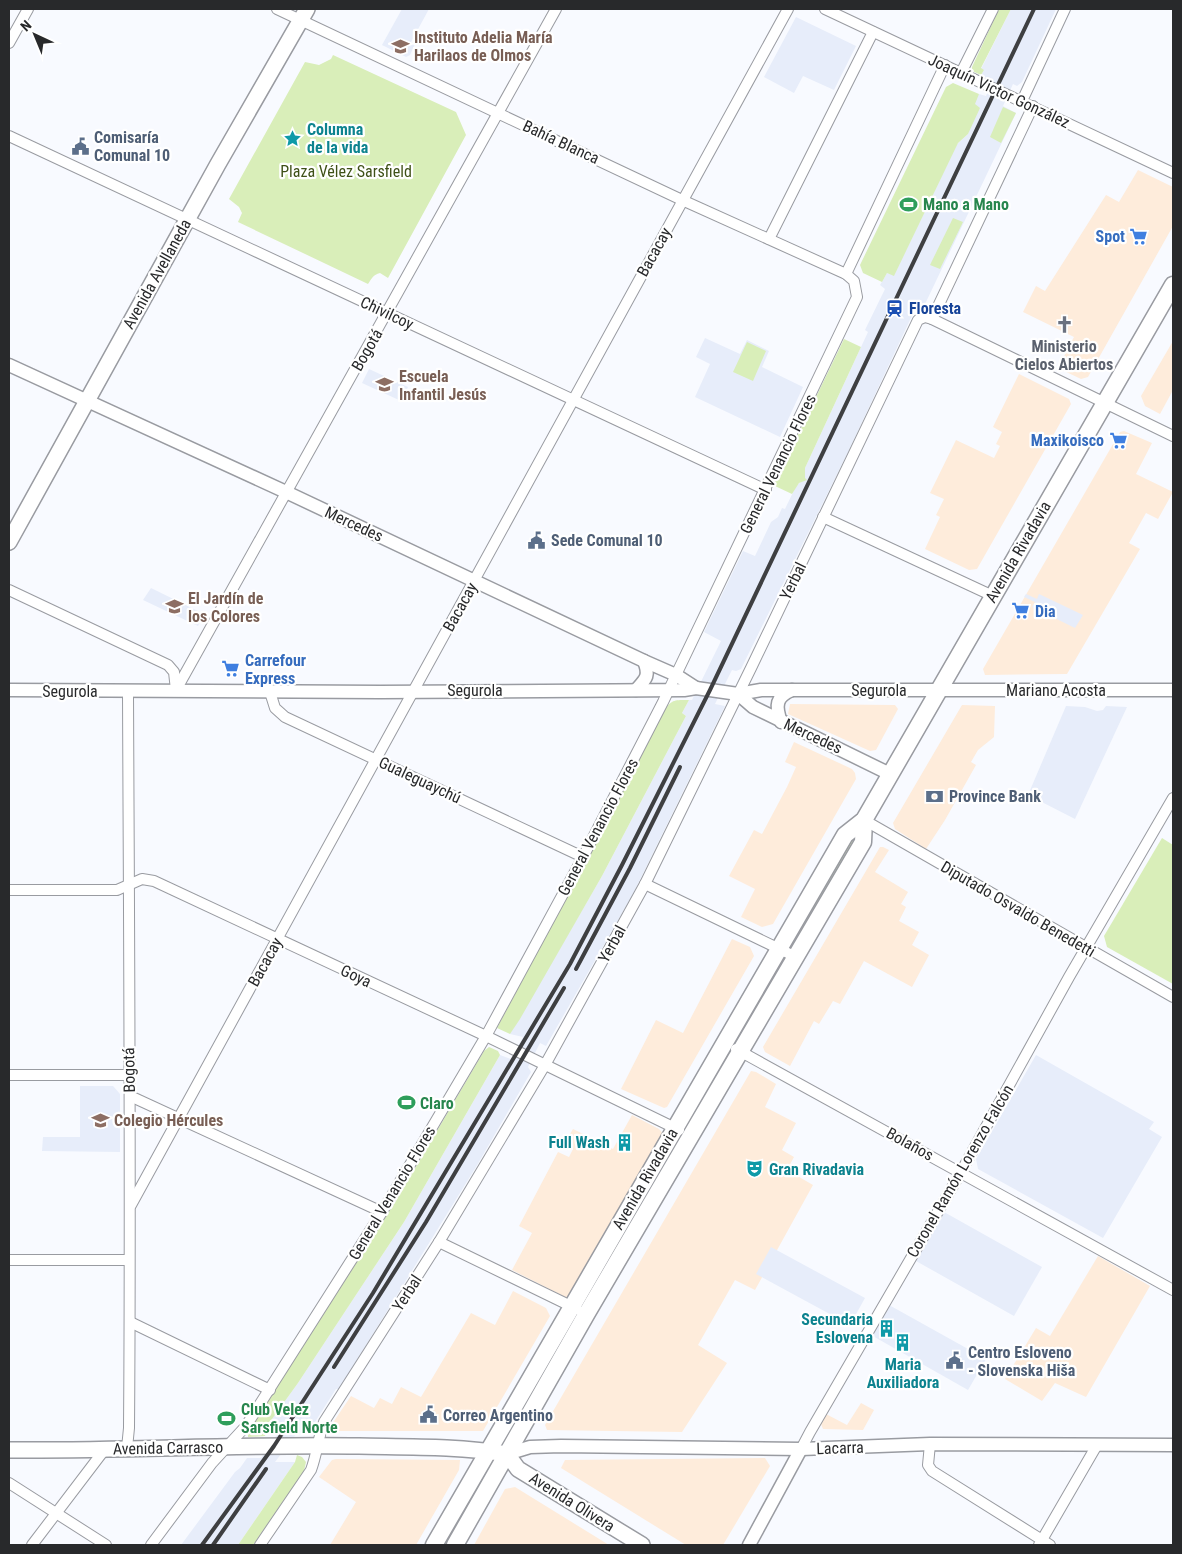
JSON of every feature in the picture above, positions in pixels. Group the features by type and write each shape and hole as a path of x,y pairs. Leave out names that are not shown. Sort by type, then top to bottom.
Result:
{"main road":[{"name":"Avenida Avellaneda","path":"9,542 188,218 304,14"},
{"name":"Avenida Rivadavia","path":"434,1545 674,1127 845,836 864,820 1173,285"},
{"name":"Avenida Rivadavia","path":"455,1545 587,1314 863,842 864,820"},
{"name":"Avenida Carrasco","path":"9,1450 317,1446 440,1448 507,1454"},
{"name":"Avenida Olivera","path":"507,1454 518,1468 642,1545"}],"street":[{"path":"9,43 28,9"},
{"name":"Bahía Blanca","path":"277,9 304,14 498,112 682,200 846,274"},
{"name":"Bogotá","path":"176,690 556,9"},
{"name":"Bacacay","path":"131,1205 572,399 788,9"},
{"name":"Joaquín Victor González","path":"825,9 1173,173"},
{"path":"961,73 993,9"},
{"path":"1022,101 1065,9"},
{"path":"769,239 873,32"},
{"path":"846,274 945,65"},
{"name":"Yerbal","path":"260,1545 311,1470 316,1458 317,1446 324,1422 440,1242 545,1065 645,884 914,326 918,320 927,318 1033,106"},
{"name":"Chivilcoy","path":"9,136 188,218 387,314 766,490"},
{"name":"General Venancio Flores","path":"151,1545 212,1463 246,1426 270,1390 382,1212 486,1036 583,857 669,690 858,297 854,281 846,274"},
{"path":"927,318 1173,436"},
{"name":"Mercedes","path":"9,365 286,492 676,675 696,688"},
{"path":"823,517 993,596"},
{"path":"9,590 168,665 174,672 176,690"},
{"path":"636,690 646,677 648,670 644,661"},
{"name":"Segurola","path":"9,690 270,692 669,690 696,688 738,694 761,690 940,690"},
{"name":"Bogotá","path":"128,690 131,1205 128,1448"},
{"path":"780,722 777,711 778,701 784,694 792,690"},
{"name":"Mariano Acosta","path":"940,690 1173,690"},
{"name":"Gualeguaychú","path":"270,692 275,708 285,717 583,857"},
{"name":"Mercedes","path":"738,694 753,707 780,722 890,774"},
{"name":"Coronel Ramón Lorenzo Falcón","path":"749,1545 810,1432 961,1172 1086,948 1173,798"},
{"name":"Diputado Osvaldo Benedetti","path":"864,820 1173,997"},
{"name":"Goya","path":"9,890 117,890 142,879 154,881 486,1036 692,1135"},
{"path":"645,884 796,957"},
{"name":"Bolaños","path":"725,1042 1173,1290"},
{"path":"9,1075 129,1075"},
{"path":"130,1096 382,1212"},
{"path":"440,1242 587,1314"},
{"path":"9,1260 130,1260"},
{"path":"130,1322 270,1390"},
{"path":"930,1444 928,1465 932,1471 1044,1544 1097,1445"},
{"name":"Lacarra","path":"507,1454 530,1447 801,1449 930,1444 1173,1445"},
{"path":"32,1545 105,1449"},
{"path":"9,1483 106,1545"}],"shaded area":[{"path":"402,9 429,9 411,42 415,44 410,55 406,57 382,45"},
{"path":"1011,9 1056,9 1022,82 1017,86 1013,84 1003,106 1016,113 926,302 923,306 917,305 849,450 741,669 732,670 715,704 725,706 633,894 546,1046 540,1043 528,1067 531,1072 476,1167 339,1389 336,1389 308,1433 297,1433 275,1462 295,1462 238,1545 181,1545 247,1458 261,1458 278,1433 266,1433 272,1419 298,1383 404,1222 500,1055 511,1059 523,1037 510,1034 602,876 686,716 682,713 689,700 692,700 721,641 704,632 743,551 755,556 771,522 778,517 782,508 785,509 796,486 805,478 805,468 868,332 865,330 885,289 880,285 887,273 894,275 957,144 968,134 976,98 979,94 986,96 992,80 981,75 984,70 981,69"},
{"path":"796,17 856,46 834,90 803,76 794,93 764,77"},
{"path":"1138,170 1173,187 1173,226 1088,377 1081,379 1058,368 1074,337 1023,312 1036,286 1045,291 1106,195 1119,202"},
{"path":"705,338 740,354 747,340 769,351 762,367 803,387 780,437 695,397 710,364 696,357"},
{"path":"1173,341 1173,390 1160,414 1145,406 1141,396"},
{"name":"Escuela Infantil Jesús","path":"369,369 408,387 401,401 362,383"},
{"path":"1019,374 1069,399 1071,404 977,569 969,570 925,549 940,517 936,515 944,499 930,493 956,440 994,458 1000,446 996,444 1002,432 993,427"},
{"path":"1124,431 1152,443 1136,474 1173,492 1158,519 1146,513 1129,543 1140,549 1067,674 985,675 983,669 1120,432"},
{"name":"El Jardín de los Colores","path":"151,588 204,614 198,626 143,600"},
{"path":"1026,594 1037,599 1039,594 1083,615 1075,628 1032,607 1035,602 1024,597"},
{"path":"790,704 895,705 898,709 876,750 870,751 788,714"},
{"path":"962,705 995,706 994,737 978,750 971,762 976,765 926,849 895,829 893,823"},
{"path":"1066,706 1085,707 1097,711 1103,710 1106,706 1127,707 1075,819 1028,795"},
{"path":"794,742 852,769 856,779 773,924 762,927 741,917 755,889 729,876 754,830 762,834 787,787 796,767 785,762"},
{"path":"880,847 889,850 875,872 908,892 901,904 906,907 899,921 919,932 912,945 929,955 912,987 864,961 840,1004 833,1001 819,1024 814,1021 790,1066 765,1052 763,1047"},
{"path":"732,939 750,947 754,956 667,1107 664,1108 621,1089 656,1020 683,1033"},
{"path":"1036,1055 1154,1122 1149,1129 1162,1137 1103,1238 978,1169 976,1159"},
{"path":"751,1071 776,1084 765,1107 796,1123 782,1150 794,1157 787,1170 813,1185 755,1290 735,1280 698,1345 727,1363 682,1432 547,1430 545,1425"},
{"name":"Colegio Hércules","path":"80,1086 113,1086 120,1094 120,1152 42,1151 43,1137 80,1137"},
{"path":"632,1115 659,1129 664,1135 572,1297 565,1297 512,1270 532,1233 519,1226 558,1152 569,1157 573,1149 564,1144 573,1129 613,1149"},
{"path":"944,1212 1042,1267 1014,1316 916,1261"},
{"path":"771,1247 865,1298 850,1325 756,1274"},
{"path":"1098,1256 1150,1286 1086,1397 1055,1383 1042,1401 1005,1379 1036,1328 1050,1336"},
{"path":"513,1291 546,1308 550,1316 483,1431 333,1431 330,1427 351,1396 374,1408 380,1398 392,1404 401,1387 421,1397 471,1313 495,1325"},
{"path":"889,1305 986,1359 968,1390 871,1335"},
{"path":"861,1403 874,1410 863,1430 823,1429 821,1424 826,1414 847,1425"},
{"path":"765,1458 770,1466 723,1545 686,1545 561,1468 565,1460"},
{"path":"332,1460 460,1460 459,1470 416,1545 330,1545 356,1502 319,1477"},
{"path":"515,1487 609,1545 474,1545 505,1489"}],"green space":[{"path":"999,9 1011,9 981,68 984,70 981,75 972,71 972,67"},
{"name":"Plaza Vélez Sarsfield","path":"333,55 456,112 466,135 388,278 380,273 374,276 368,284 238,222 242,213 239,207 229,199 305,62 319,65 331,59"},
{"name":"Mano a Mano","path":"953,83 979,94 975,104 980,108 968,134 958,143 894,276 887,273 882,282 863,273 860,265 946,87"},
{"path":"1003,107 1016,113 1001,143 990,137"},
{"path":"953,218 963,222 940,269 930,265"},
{"path":"844,339 861,347 805,468 805,478 807,480 799,483 792,494 774,484"},
{"path":"747,342 766,351 753,381 733,372"},
{"path":"689,700 682,713 686,716 602,876 520,1019 510,1034 497,1028 663,713 673,701"},
{"path":"1162,838 1173,845 1173,984 1107,947 1104,936"},
{"path":"851,839 854,841 799,936 796,934"},
{"path":"776,969 779,970 745,1030 742,1028"},
{"path":"489,1047 498,1051 500,1055 404,1222 298,1383 272,1419 265,1436 248,1437 248,1432 394,1204 484,1051"},
{"path":"297,1455 306,1462 304,1471 253,1545 238,1545 295,1462"},
{"path":"481,1477 484,1478 446,1545 442,1545"}],"railway":[{"path":"202,1545 274,1446 373,1293 570,964 710,690 1034,9"},
{"path":"576,969 630,868 680,767"},
{"path":"334,1367 426,1222 564,988"},
{"path":"213,1545 266,1469"}],"place":[{"name":"Instituto Adelia María Harilaos de Olmos","path":"400,46"},
{"name":"Columna de la vida","path":"293,138"},
{"name":"Comisaría Comunal 10","path":"80,146"},
{"name":"Mano a Mano","path":"909,204"},
{"name":"Spot","path":"1139,236"},
{"name":"Floresta","path":"895,308"},
{"name":"Ministerio Cielos Abiertos","path":"1064,324"},
{"name":"Escuela Infantil Jesús","path":"385,385"},
{"name":"Maxikoisco","path":"1118,440"},
{"name":"Sede Comunal 10","path":"537,540"},
{"name":"El Jardín de los Colores","path":"174,607"},
{"name":"Dia","path":"1021,611"},
{"name":"Carrefour Express","path":"231,669"},
{"name":"Province Bank","path":"935,796"},
{"name":"Claro","path":"406,1103"},
{"name":"Colegio Hércules","path":"100,1120"},
{"name":"Full Wash","path":"624,1142"},
{"name":"Gran Rivadavia","path":"755,1169"},
{"name":"Secundaria Eslovena","path":"887,1328"},
{"name":"Maria Auxiliadora","path":"903,1342"},
{"name":"Centro Esloveno - Slovenska Hiša","path":"954,1361"},
{"name":"Correo Argentino","path":"429,1415"},
{"name":"Club Velez Sarsfield Norte","path":"227,1418"}]}
